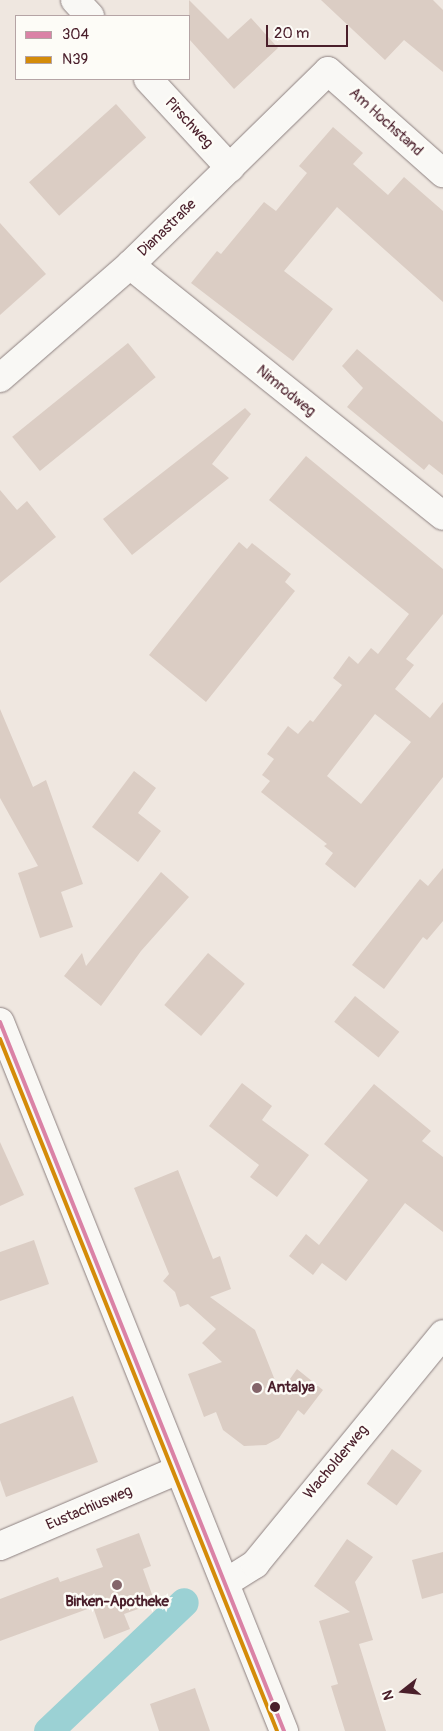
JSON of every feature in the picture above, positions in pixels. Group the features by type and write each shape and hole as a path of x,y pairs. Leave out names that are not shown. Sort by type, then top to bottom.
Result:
{"street":[{"name":"Dianastraße","path":"0,378 130,265 328,71"},
{"name":"Am Hochstand","path":"328,71 443,173"},
{"name":"Pirschweg","path":"149,80 230,168"},
{"name":"Nimrodweg","path":"130,265 443,516"},
{"path":"0,1022 284,1731"},
{"name":"Wacholderweg","path":"225,1583 255,1564 443,1334"},
{"name":"Eustachiusweg","path":"0,1546 178,1470"}],"building":[{"path":"189,0 228,39 251,18 278,48 234,89 190,40"},
{"path":"321,0 433,0 443,10 443,72 404,40 385,60"},
{"path":"116,104 146,137 59,216 29,182"},
{"path":"333,127 363,153 353,164 388,195 404,177 443,211 443,302 337,207 284,271 333,309 293,361 191,283 217,251 221,254 264,202 276,211 307,173 299,166"},
{"path":"0,223 46,274 0,315"},
{"path":"128,343 156,377 40,471 12,437"},
{"path":"357,349 443,422 443,475 429,464 424,470 347,407 363,388 342,366"},
{"path":"245,408 251,414 212,464 229,478 132,555 103,519"},
{"path":"306,456 443,569 443,614 406,659 414,665 395,689 430,718 443,702 443,777 355,888 325,864 333,853 324,846 327,844 261,792 270,781 262,775 274,759 267,754 288,726 298,734 310,720 313,722 342,685 333,678 349,656 358,664 371,648 378,654 409,614 269,500","holes":["375,714 411,742 361,804 327,776"]},
{"path":"0,490 17,510 27,501 56,537 0,583"},
{"path":"239,542 247,549 252,543 291,574 285,582 295,591 206,702 149,655"},
{"path":"0,709 33,787 46,780 83,884 61,892 73,927 40,938 18,873 38,866 0,798"},
{"path":"134,771 156,788 138,813 161,831 138,862 92,827"},
{"path":"443,868 443,921 427,940 423,937 384,989 352,965 420,879 428,886"},
{"path":"161,872 189,897 141,951 101,1006 64,976 82,953 86,966"},
{"path":"208,953 245,984 201,1036 164,1005"},
{"path":"355,996 399,1032 379,1058 334,1022"},
{"path":"242,1083 272,1106 262,1120 309,1155 277,1197 250,1177 259,1165 209,1126"},
{"path":"374,1084 431,1131 422,1141 443,1157 443,1232 405,1203 346,1281 322,1263 313,1275 289,1256 306,1234 319,1245 368,1180 324,1144"},
{"path":"0,1142 24,1195 0,1206"},
{"path":"178,1170 213,1259 220,1256 231,1289 210,1297 255,1330 280,1393 297,1369 323,1390 304,1415 298,1410 279,1438 266,1445 244,1446 223,1430 216,1412 204,1417 188,1374 222,1362 202,1343 216,1329 188,1304 180,1307 175,1292 163,1281 169,1274 134,1188"},
{"path":"34,1240 49,1284 0,1301 0,1252"},
{"path":"73,1396 98,1462 6,1497 0,1480 0,1424"},
{"path":"392,1449 422,1471 397,1506 367,1484"},
{"path":"139,1533 151,1566 143,1569 155,1603 124,1614 130,1629 104,1639 93,1607 0,1641 0,1599 58,1577 60,1582 103,1567 96,1549"},
{"path":"347,1539 373,1557 355,1582 373,1640 359,1644 386,1731 345,1731 331,1686 338,1684 319,1621 350,1612 314,1586"},
{"path":"443,1552 443,1593 422,1599 412,1560"},
{"path":"195,1688 210,1731 159,1731 150,1704"}],"waterway":[{"path":"48,1731 184,1602"}],"transit line":[{"name":"304","path":"0,1022 284,1731"},
{"name":"N39","path":"0,1039 277,1731"}],"place":[{"name":"Antalya","path":"257,1388"},
{"name":"Birken-Apotheke","path":"117,1585"}]}
